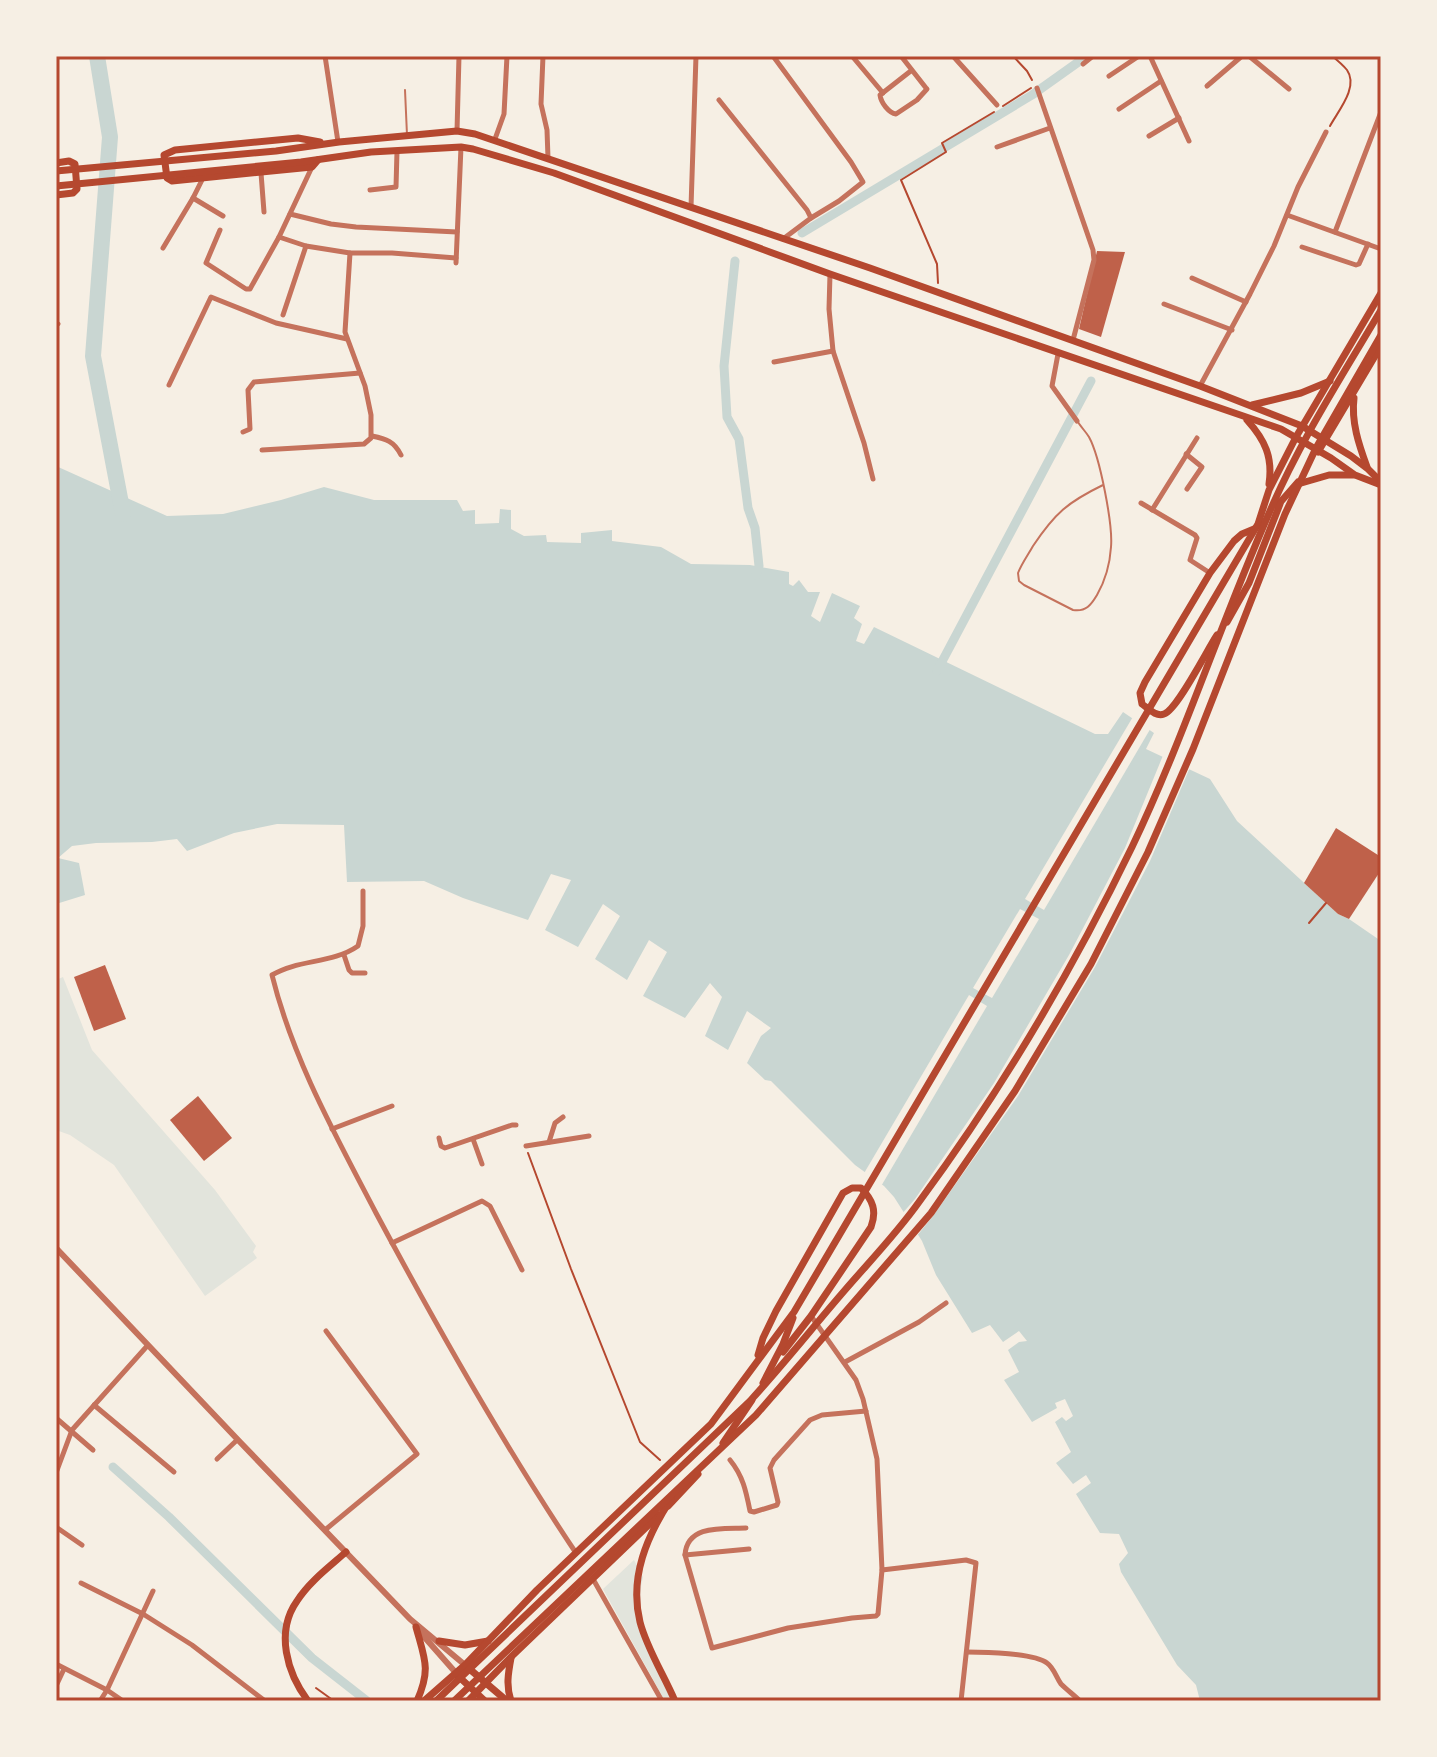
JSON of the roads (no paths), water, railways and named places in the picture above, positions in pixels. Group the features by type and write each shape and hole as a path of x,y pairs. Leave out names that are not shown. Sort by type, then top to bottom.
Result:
{"main road":[{"path":"56,171 457,131 475,134 1200,386 1302,426 1368,469 1381,483"},
{"path":"324,144 298,138 175,150 164,155 167,178 172,181 261,173 397,150 473,149 554,173 830,274 1281,429 1355,475 1381,483"},
{"path":"56,163 69,161 75,164 77,189 73,193 56,195"},
{"path":"56,186 315,163"},
{"path":"830,274 833,256"},
{"path":"424,1701 465,1665 711,1424 794,1312 1257,526 1269,490 1296,437 1381,293"},
{"path":"436,1701 750,1401 918,1204 1001,1084 1073,961 1132,847 1178,742 1271,508 1303,443 1381,310"},
{"path":"454,1701 756,1415 931,1213 1015,1091 1091,964 1148,852 1193,749 1285,514 1316,448 1381,335"},
{"path":"1280,504 1239,604 1169,712 1157,715 1142,704 1140,693 1210,573 1234,541 1257,526 1296,484 1327,440 1381,346"},
{"path":"1249,405 1301,393 1330,381"},
{"path":"1355,392 1352,414 1368,469"},
{"path":"1245,418 1267,446 1271,473 1269,490"},
{"path":"1296,484 1325,476 1355,475"},
{"path":"468,1701 659,1516 733,1430 875,1217 870,1196 861,1188 852,1188 843,1193 776,1311 763,1338 756,1363"},
{"path":"775,1363 794,1312"},
{"path":"675,1701 641,1624 637,1583 649,1538 678,1487"},
{"path":"308,1701 295,1681 288,1661 288,1617 303,1593 346,1552"},
{"path":"416,1627 427,1672 417,1701"},
{"path":"439,1641 465,1645 488,1641"},
{"path":"509,1701 508,1676 512,1656"},
{"path":"465,1665 509,1701"},
{"path":"456,1673 485,1701"}],"street":[{"path":"325,56 339,142"},
{"path":"457,131 459,56"},
{"path":"495,139 504,114 507,56"},
{"path":"543,56 541,104 547,130 548,158"},
{"path":"691,207 696,56"},
{"path":"773,56 863,182 783,239"},
{"path":"852,56 883,93"},
{"path":"901,56 927,89 917,100 894,114 880,95 912,70"},
{"path":"953,56 1000,105"},
{"path":"1083,64 1093,56"},
{"path":"1109,76 1139,56"},
{"path":"1150,56 1189,141"},
{"path":"1207,86 1242,56"},
{"path":"1249,56 1289,89"},
{"path":"1119,109 1161,81"},
{"path":"1037,89 1093,250 1094,260 1073,340"},
{"path":"719,100 811,218"},
{"path":"1335,232 1381,112"},
{"path":"1149,136 1179,118"},
{"path":"997,147 1050,128"},
{"path":"1200,386 1246,302 1326,132"},
{"path":"279,237 306,246 350,253 392,253 456,260 461,147"},
{"path":"370,190 396,187 397,150"},
{"path":"220,230 206,263 250,289 315,163"},
{"path":"261,173 264,212"},
{"path":"163,248 203,178"},
{"path":"193,198 223,216"},
{"path":"290,214 356,227 457,232"},
{"path":"1287,215 1381,249"},
{"path":"1302,247 1356,265 1368,244"},
{"path":"283,315 306,246"},
{"path":"262,450 364,444 370,441 371,415 365,386 345,332 350,253"},
{"path":"830,274 833,351 873,479"},
{"path":"1192,278 1246,302"},
{"path":"169,385 211,297 276,323 347,339"},
{"path":"1164,304 1232,330"},
{"path":"774,362 833,351"},
{"path":"1058,354 1052,386 1077,421"},
{"path":"243,432 250,429 248,388 254,382 360,373"},
{"path":"372,436 389,439 401,455"},
{"path":"1152,510 1197,438"},
{"path":"1186,454 1202,467 1187,489"},
{"path":"1141,503 1195,535 1197,538 1190,560 1210,573"},
{"path":"363,891 358,946 344,955 272,975 277,995 312,1089 392,1243 511,1453 576,1553"},
{"path":"344,955 352,973 365,973"},
{"path":"332,1129 392,1106"},
{"path":"549,1143 555,1123 563,1117"},
{"path":"439,1138 441,1146 445,1148 516,1125"},
{"path":"526,1146 589,1136"},
{"path":"473,1139 482,1164"},
{"path":"392,1243 482,1201 490,1206 522,1270"},
{"path":"56,1248 410,1619 456,1673"},
{"path":"845,1362 919,1322 946,1303"},
{"path":"746,1528 698,1533 686,1547 685,1555 712,1648 784,1630 878,1614 882,1570 876,1454 856,1380 811,1316"},
{"path":"325,1530 417,1454 326,1331"},
{"path":"56,1473 72,1430 148,1345"},
{"path":"94,1405 174,1472"},
{"path":"730,1460 744,1481 750,1511 777,1505 770,1468 810,1420 822,1415 866,1411"},
{"path":"56,1418 93,1450"},
{"path":"217,1459 237,1440"},
{"path":"56,1527 82,1545"},
{"path":"685,1555 749,1549"},
{"path":"882,1570 966,1560 976,1563 961,1701"},
{"path":"593,1579 662,1701"},
{"path":"81,1583 143,1614 192,1645 265,1701"},
{"path":"100,1701 153,1591"},
{"path":"410,1619 465,1665"},
{"path":"967,1652 990,1652 1045,1661 1060,1682 1080,1701"},
{"path":"56,1664 123,1701"},
{"path":"56,1686 64,1669"}],"lane":[{"path":"405,90 407,136"},
{"path":"1077,421 1090,439 1103,485 1111,532 1109,563 1099,592 1088,608 1073,610 1024,585 1019,581 1018,573 1055,515 1076,498 1103,485"}],"waterway":[{"path":"97,56 110,137 93,356 123,514"},
{"path":"802,233 1032,95 1084,58"},
{"path":"735,261 724,366 727,417 739,439 748,508 755,528 759,566 756,575"},
{"path":"937,671 1091,381"},
{"path":"113,1467 169,1517 312,1658 367,1701"}]}
